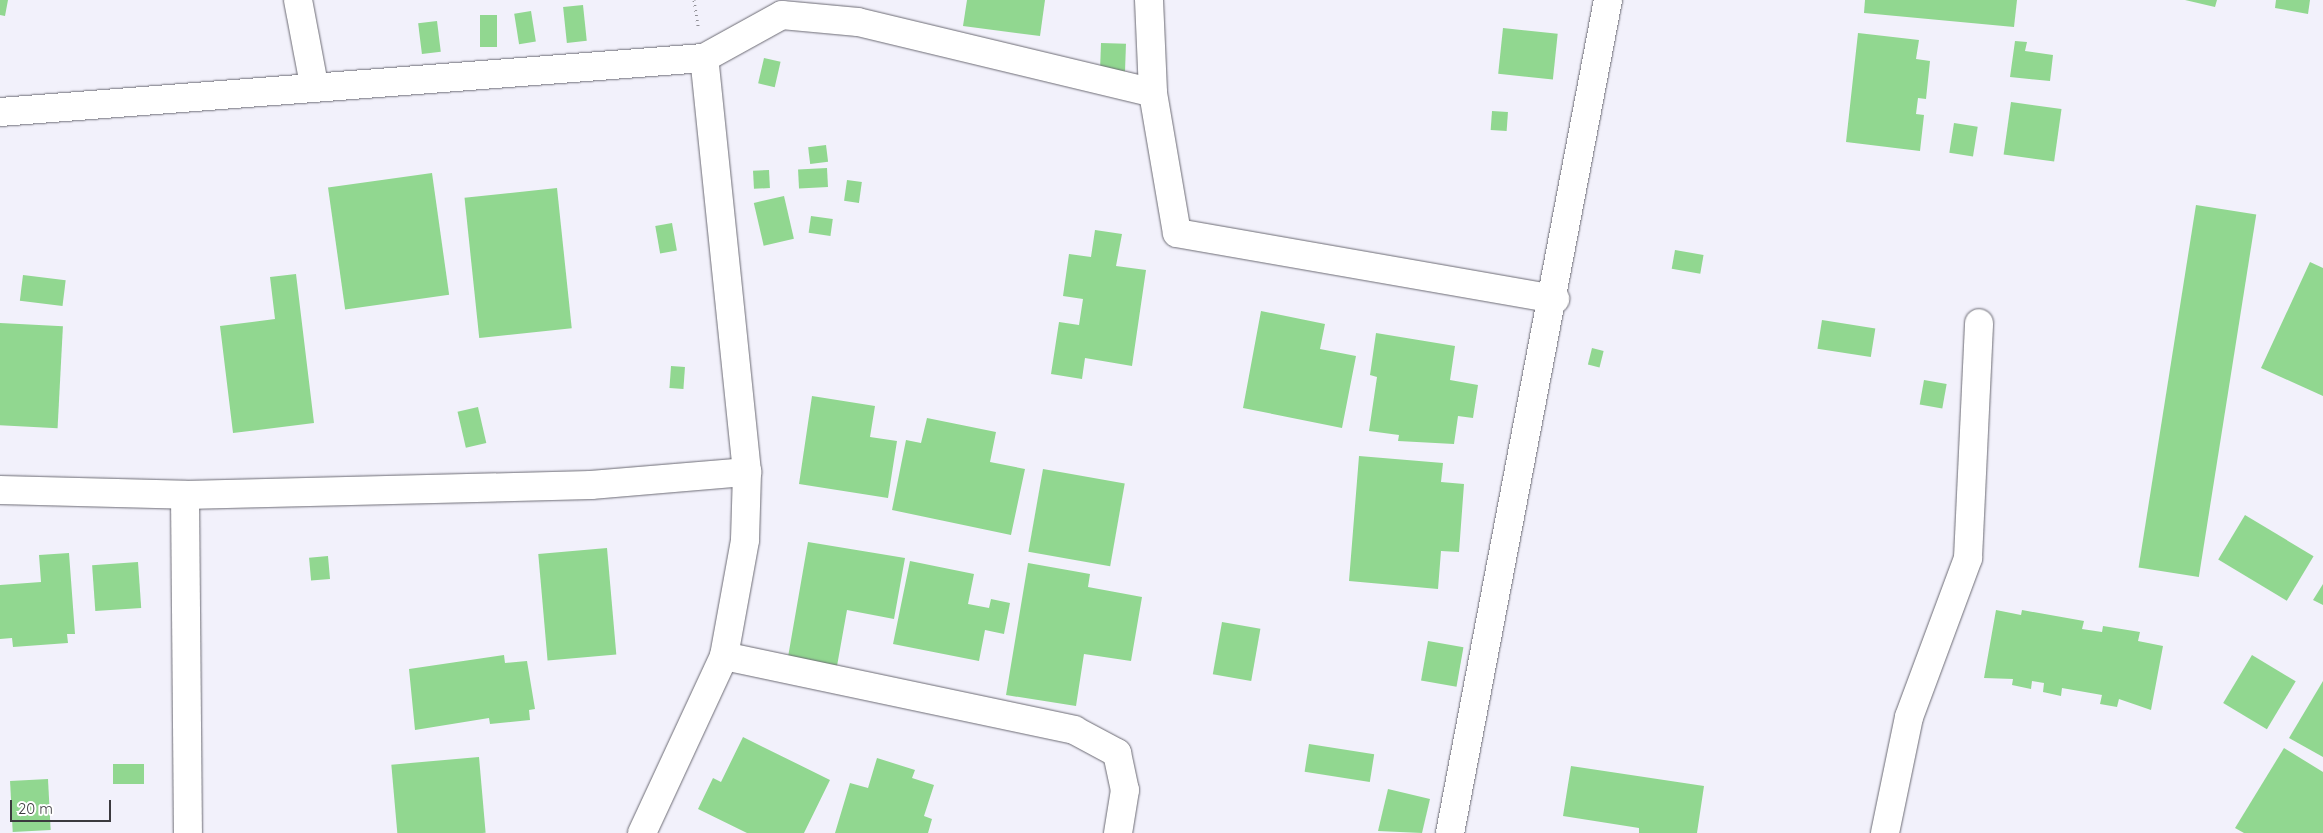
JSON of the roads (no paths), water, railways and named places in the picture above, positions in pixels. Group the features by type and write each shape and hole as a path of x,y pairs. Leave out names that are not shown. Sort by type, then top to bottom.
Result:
{"street":[{"path":"298,0 314,85"},
{"path":"1149,0 1153,93 1177,233 1555,299"},
{"path":"1450,833 1555,299 1608,0"},
{"path":"0,112 314,85 704,58 782,15 858,22 1153,93"},
{"path":"642,833 724,656 745,540 747,472 704,58"},
{"path":"1885,833 1909,717 1968,558 1979,323"},
{"path":"0,490 185,496 591,485 747,472"},
{"path":"185,496 188,833"},
{"path":"724,656 1074,730 1117,753 1125,790 1118,833"}]}
